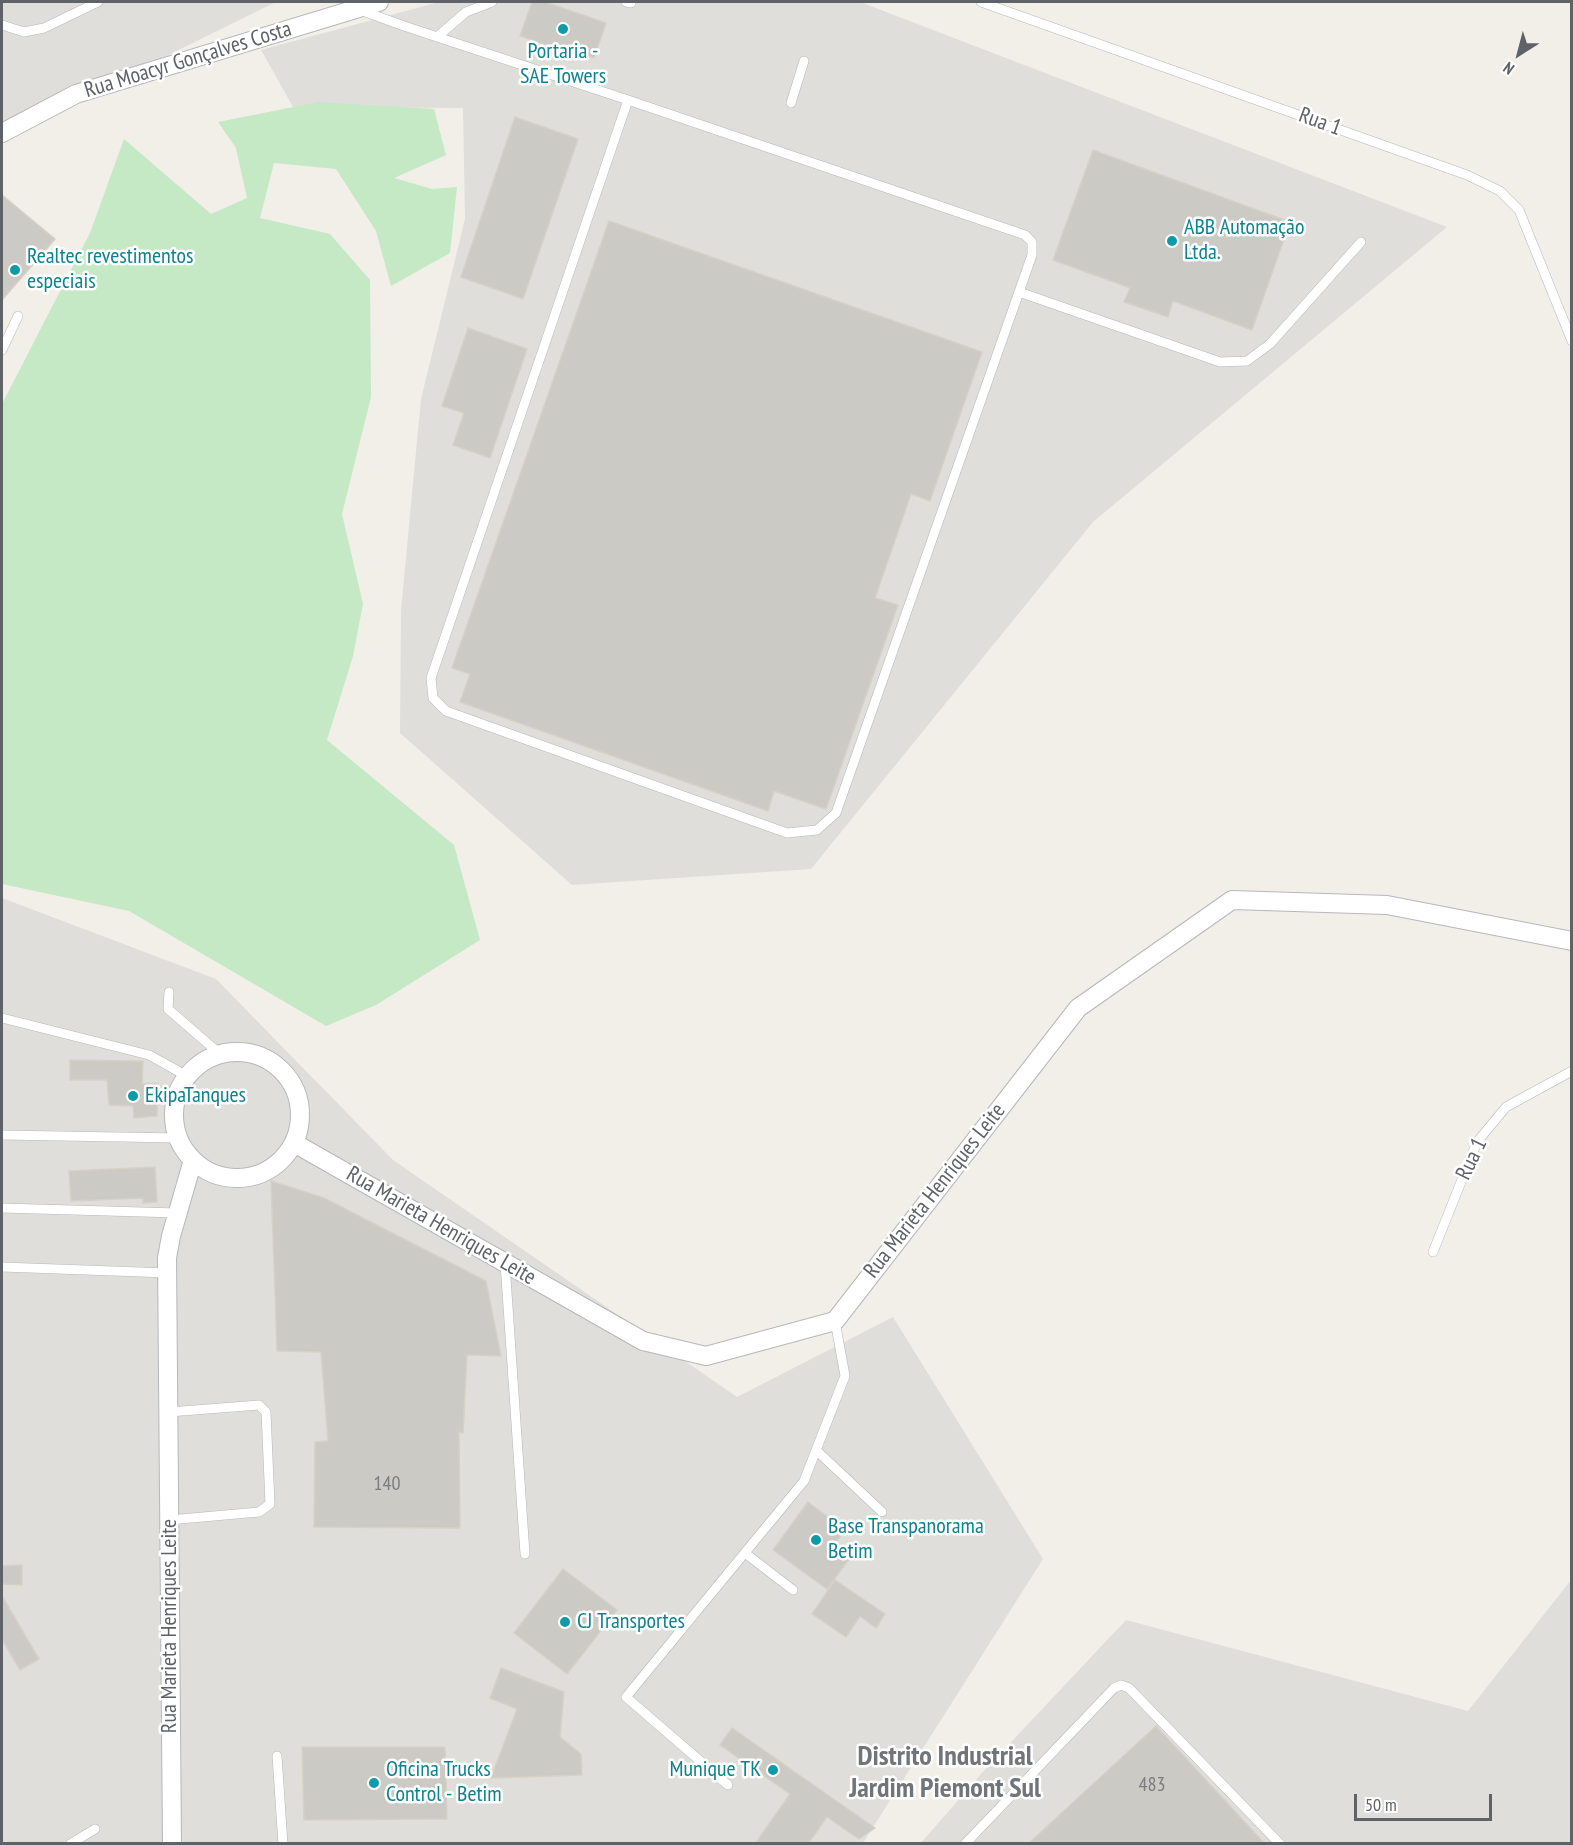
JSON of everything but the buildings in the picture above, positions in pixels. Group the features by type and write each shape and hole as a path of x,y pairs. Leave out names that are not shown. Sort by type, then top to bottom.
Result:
{"street":[{"name":"Rua Moacyr Gonçalves Costa","path":"2,133 76,94 379,2"},
{"name":"Rua Marieta Henriques Leite","path":"294,1143 643,1341 706,1356 835,1321 1078,1008 1232,900 1387,905 1572,941"},
{"path":"246,1052 265,1058 281,1069 290,1080 299,1104 299,1130 294,1143 273,1167 242,1178 216,1174 194,1160 179,1138 175,1106 180,1087 188,1076 208,1059 220,1054 246,1052"},
{"name":"Rua Marieta Henriques Leite","path":"172,1844 168,1273 171,1236 194,1160"}],"lane":[{"path":"2,25 24,32 44,28 98,2"},
{"path":"437,37 466,12 492,2"},
{"name":"Rua 1","path":"981,2 1467,174 1500,191 1519,210 1572,340"},
{"path":"357,8 437,37 628,100 1025,235 1032,243 1032,255 836,813 817,830 788,833 446,711 433,698 430,678 628,100"},
{"path":"791,103 804,61"},
{"path":"1019,292 1220,362 1247,361 1270,344 1361,242"},
{"path":"2,350 18,316"},
{"path":"168,992 168,1009 220,1054"},
{"path":"2,1018 149,1055 188,1076"},
{"name":"Rua 1","path":"1433,1252 1477,1142 1506,1107 1572,1071"},
{"path":"2,1135 179,1138"},
{"path":"2,1208 177,1213"},
{"path":"505,1263 525,1554"},
{"path":"2,1267 168,1273"},
{"path":"728,1785 626,1697 804,1481 845,1376 835,1321"},
{"path":"169,1412 259,1404 266,1412 270,1504 259,1512 169,1520"},
{"path":"816,1450 882,1512"},
{"path":"745,1553 793,1590"},
{"path":"965,1844 1114,1688 1121,1685 1129,1688 1280,1844"},
{"path":"277,1756 283,1844"},
{"path":"70,1844 94,1829"}],"shaded area":[{"path":"2,2 276,2 2,137"},
{"path":"439,2 860,2 1447,227 1093,522 811,869 572,885 400,733 401,610 421,399 465,219 463,108 293,107 261,50"},
{"path":"2,898 216,979 393,1160 737,1397 893,1317 1043,1559 863,1843 2,1843"},
{"path":"1571,1580 1571,1843 920,1844 981,1774 1126,1620 1468,1711"}],"green space":[{"path":"319,102 434,109 446,155 394,178 432,189 457,187 450,253 391,286 376,231 336,169 274,163 260,218 330,234 370,280 371,397 342,514 363,604 353,656 327,740 454,845 480,940 376,1005 326,1026 129,911 2,884 2,404 90,233 124,139 211,214 247,198 236,148 218,122"}],"place":[{"name":"Portaria - SAE Towers","path":"563,29"},
{"name":"ABB Automação Ltda.","path":"1172,241"},
{"name":"Realtec revestimentos especiais","path":"15,270"},
{"name":"EkipaTanques","path":"133,1096"},
{"name":"Base Transpanorama Betim","path":"816,1540"},
{"name":"CJ Transportes","path":"565,1622"},
{"name":"Munique TK","path":"773,1770"},
{"name":"Oficina Trucks Control - Betim","path":"374,1783"}],"district":[{"name":"Distrito Industrial Jardim Piemont Sul","path":"945,1773"}]}
